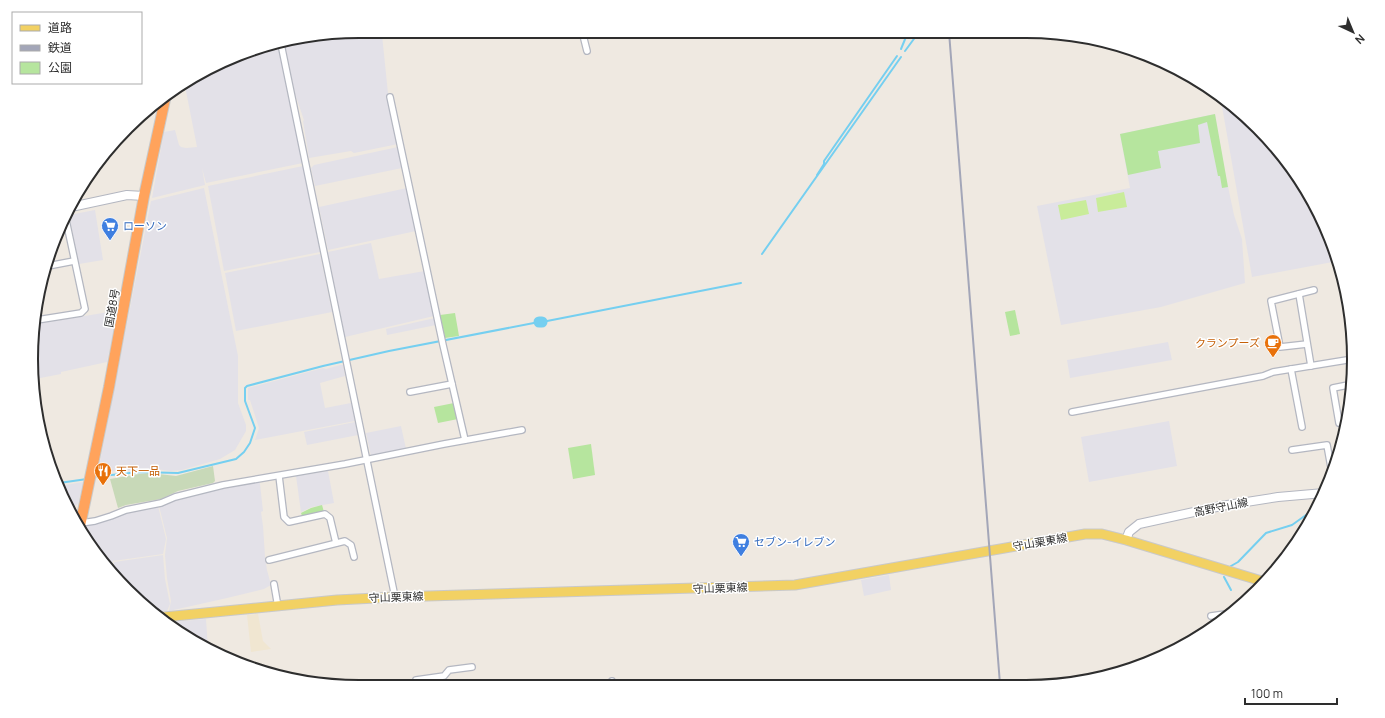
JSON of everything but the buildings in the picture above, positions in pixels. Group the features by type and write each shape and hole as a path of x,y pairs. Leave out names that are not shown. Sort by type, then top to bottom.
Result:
{"highway":[{"name":"国道8号","path":"81,520 115,356 144,196 164,104"}],"main road":[{"path":"77,206 127,196 144,196"},
{"name":"高野守山線","path":"1126,540 1129,532 1139,524 1261,499 1317,494"},
{"name":"守山栗東線","path":"169,618 337,600 395,597 796,586 1085,534 1102,534 1126,540 1259,580"}],"street":[{"path":"584,38 587,51"},
{"path":"282,48 395,597"},
{"path":"390,97 442,341 465,440"},
{"path":"41,319 81,313 85,309 67,225"},
{"path":"52,265 74,261"},
{"path":"1307,344 1280,347 1271,301 1314,290"},
{"path":"1299,294 1311,366"},
{"path":"1072,412 1182,392 1291,369 1347,360"},
{"path":"1291,369 1302,426"},
{"path":"410,392 452,384"},
{"path":"1341,423 1339,423 1333,388 1345,386"},
{"path":"83,523 111,516 126,510 162,503 191,492 223,485 366,460 522,430"},
{"path":"1292,450 1327,445 1330,462"},
{"path":"279,476 284,517 289,522 325,514 330,518 336,543"},
{"path":"269,560 345,541 351,545 354,557"},
{"path":"274,584 278,607"},
{"path":"1211,616 1219,614"},
{"path":"416,680 444,676 449,670 472,667"}],"shaded area":[{"path":"382,38 389,103 398,144 354,153 351,151 309,158 304,120 295,94 286,47 338,39"},
{"path":"279,48 303,163 206,183 202,168 205,185 152,198 164,132 175,130 179,145 181,147 197,147 186,89 198,81 236,62"},
{"path":"1222,105 1253,132 1267,147 1293,181 1314,217 1323,236 1332,262 1252,277"},
{"path":"1215,114 1222,158 1234,215 1242,239 1245,283 1161,307 1061,325 1037,206 1130,188 1120,134"},
{"path":"398,147 402,168 315,186 311,168 314,165"},
{"path":"303,166 320,252 224,271 208,186"},
{"path":"204,188 238,356 238,403 246,425 246,431 235,450 220,459 182,470 170,471 156,469 98,472 151,201"},
{"path":"407,188 416,231 328,250 319,207"},
{"path":"95,210 103,260 79,264 70,219 72,214"},
{"path":"371,243 379,279 425,271 434,316 345,337 328,252"},
{"path":"320,254 332,312 236,331 225,273"},
{"path":"115,311 115,323 107,362 39,378 38,359 40,323"},
{"path":"435,318 436,325 387,335 386,329"},
{"path":"1168,342 1172,360 1070,378 1067,360"},
{"path":"343,365 345,376 320,383 325,408 351,403 355,421 255,440 259,428 250,400 248,400 248,388 323,368 326,369"},
{"path":"1169,421 1177,466 1089,482 1081,437"},
{"path":"355,422 358,435 307,445 304,432"},
{"path":"401,426 406,449 371,456 366,433"},
{"path":"328,471 334,503 312,507 301,512 296,476"},
{"path":"83,482 78,504 75,506 74,506 64,485"},
{"path":"259,482 263,511 261,512 265,557 271,585 264,589 169,611 171,601 165,555 167,538 159,506 187,496"},
{"path":"158,506 166,539 163,554 113,561 112,564 84,525 127,512"},
{"path":"163,555 165,579 170,604 167,611 161,612 147,600 118,571 114,566 114,562"},
{"path":"889,575 891,590 864,596 861,580"},
{"path":"258,614 263,641 271,649 251,652 247,615"},
{"path":"206,619 208,642 198,637 175,622"}],"green space":[{"path":"1215,114 1228,187 1222,188 1220,176 1218,176 1207,122 1198,125 1200,143 1158,151 1161,168 1128,175 1120,134"},
{"path":"1124,192 1127,207 1098,212 1096,198"},
{"path":"1086,200 1089,214 1061,220 1058,205"},
{"path":"1015,310 1020,334 1010,336 1005,312"},
{"path":"455,313 459,336 445,338 440,315"},
{"path":"454,403 458,419 438,423 434,407"},
{"path":"591,444 595,475 573,479 568,448"},
{"path":"213,466 215,481 213,483 178,491 161,499 126,505 118,508 110,479 150,473 176,476"},
{"path":"322,505 324,512 302,516 301,513"}],"waterway":[{"path":"901,49 906,38"},
{"path":"905,51 915,38"},
{"path":"817,175 824,164 824,161 897,56"},
{"path":"762,254 901,57"},
{"path":"542,322 741,283"},
{"path":"93,477 139,472 178,473 236,459 244,452 250,443 255,428 245,401 245,388 247,386 323,366 389,351 539,322"},
{"path":"62,483 87,479"},
{"path":"1231,566 1238,562 1266,533 1292,525 1307,515"},
{"path":"1224,577 1231,590"}],"railway":[{"path":"949,38 1000,680"}],"place":[{"name":"ローソン","path":"110,241"},
{"name":"クランプーズ","path":"1273,358"},
{"name":"天下一品","path":"103,486"},
{"name":"セブン-イレブン","path":"741,557"}]}
